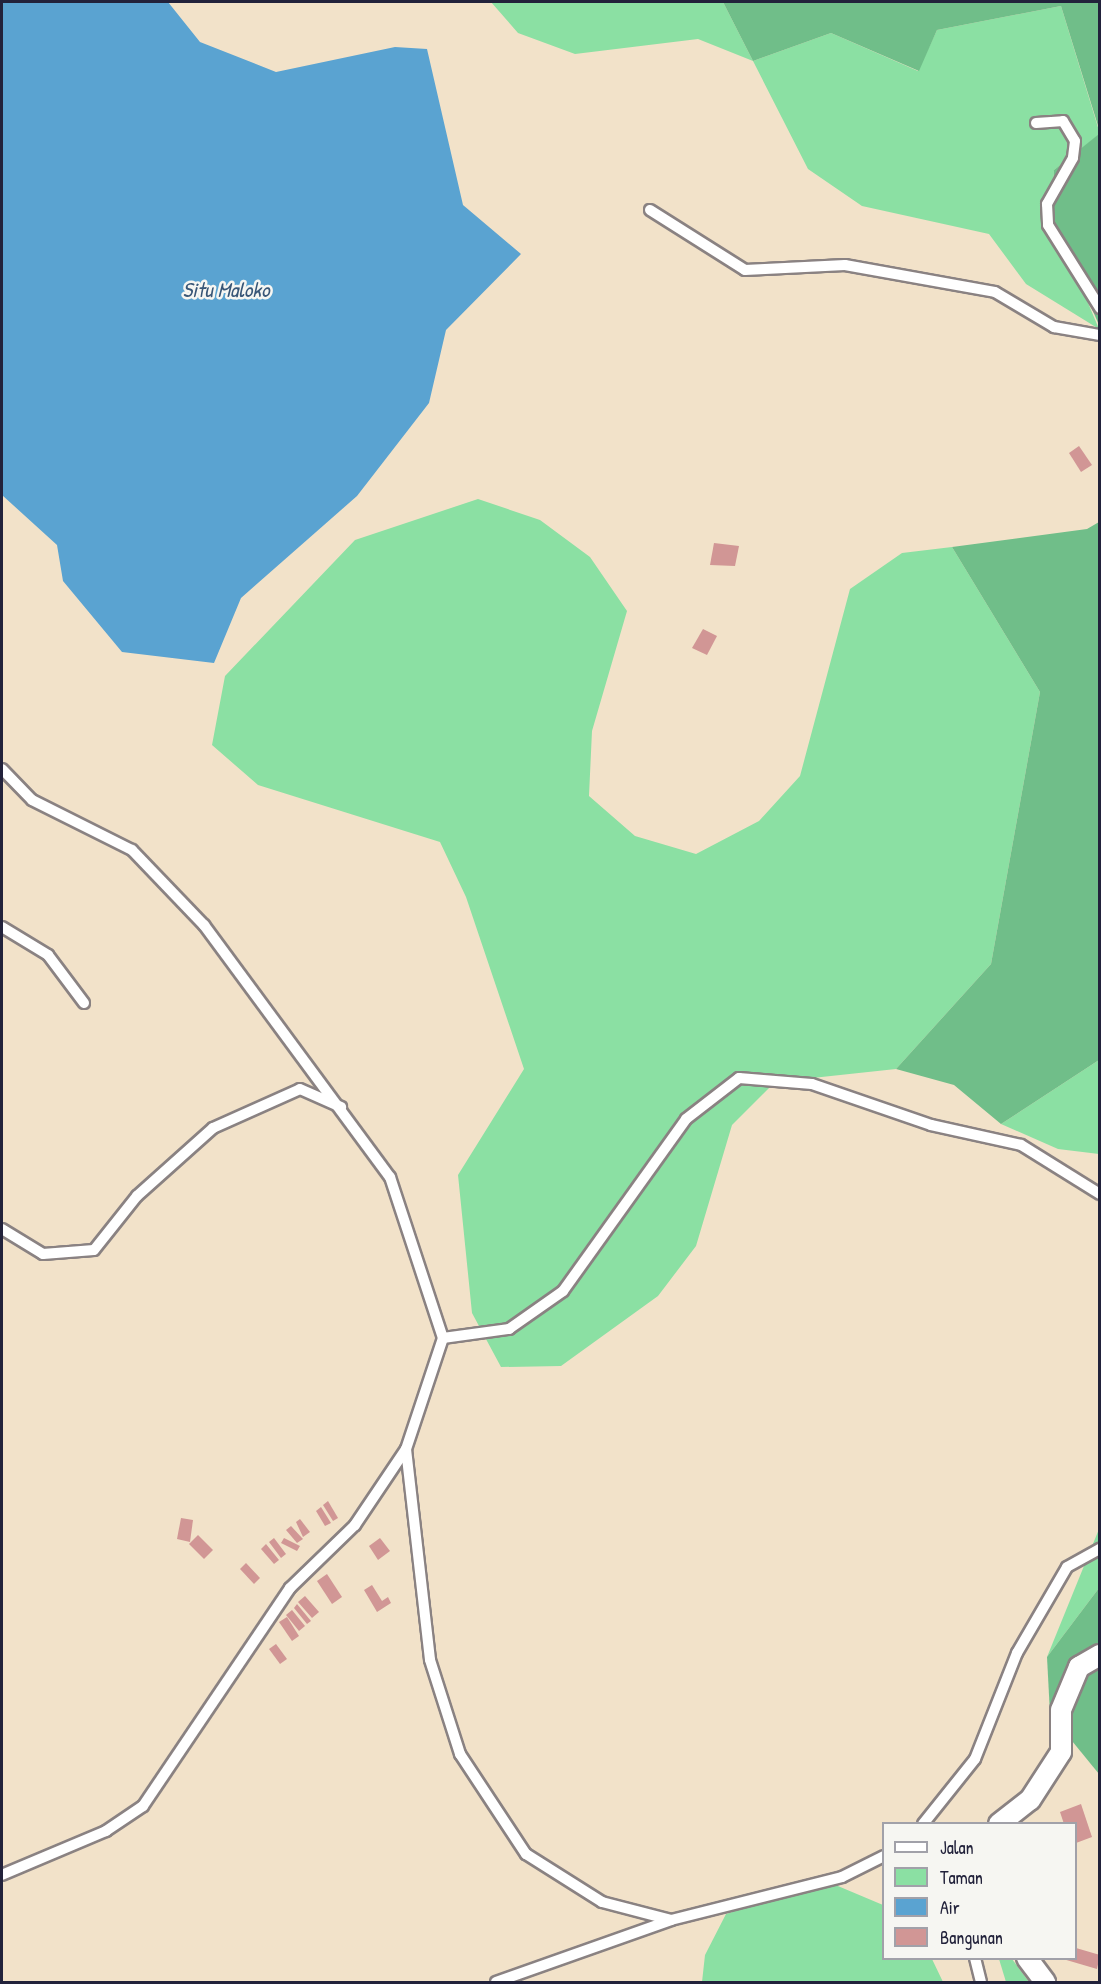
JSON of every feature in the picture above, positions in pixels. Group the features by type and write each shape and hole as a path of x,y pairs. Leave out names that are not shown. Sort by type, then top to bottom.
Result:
{"street":[{"path":"1002,1822 1030,1800 1061,1752 1061,1710 1079,1667 1100,1655"},
{"path":"1028,1960 1045,1983"}],"lane":[{"path":"1036,123 1063,121 1075,141 1073,158 1047,204 1048,225 1100,308"},
{"path":"650,210 744,270 845,265 983,290 1054,327 1100,335"},
{"path":"2,769 32,800 132,850 204,926 341,1107 390,1177 443,1338 406,1449 355,1524 290,1588 143,1806 106,1831 2,1875"},
{"path":"2,927 48,955 84,1003"},
{"path":"443,1338 509,1329 563,1291 686,1119 739,1078 812,1084 931,1125 1021,1145 1100,1194"},
{"path":"2,1229 43,1254 94,1250 137,1196 213,1128 300,1089 341,1107"},
{"path":"406,1449 430,1660 460,1754 526,1854 602,1902 671,1920"},
{"path":"925,1822 975,1759 1017,1653 1067,1567 1100,1549"},
{"path":"496,1983 671,1920 842,1877 882,1857"},
{"path":"975,1960 981,1983"}],"green space":[{"path":"491,2 723,2 753,61 698,39 575,54 518,33"},
{"path":"723,2 1099,2 1099,129 1061,6 937,30 919,71 831,33 753,61"},
{"path":"1061,6 1100,134 1054,170 1052,217 1099,329 1026,284 989,234 862,206 808,169 753,61 831,33 918,71 937,30"},
{"path":"1099,134 1099,325 1052,217 1054,170"},
{"path":"478,499 540,520 590,557 627,611 592,731 589,796 635,836 696,854 759,821 800,776 850,589 902,553 952,547 1040,692 991,964 896,1069 775,1082 732,1125 696,1246 658,1296 561,1366 501,1367 472,1313 458,1175 524,1069 466,897 440,842 258,785 212,745 225,676 355,540"},
{"path":"1099,522 1099,1060 1001,1124 954,1085 896,1069 991,964 1040,692 952,547 1087,529"},
{"path":"1099,1060 1099,1154 1058,1149 1001,1124"},
{"path":"1099,1529 1099,1588 1047,1657"},
{"path":"1099,1588 1099,1774 1050,1714 1047,1657"},
{"path":"826,1881 882,1905 882,1960 932,1960 943,1982 702,1982 705,1955 726,1914"},
{"path":"999,1960 1013,1960 1029,1982 1006,1982"}],"water":[{"name":"Situ Maloko","path":"2,2 168,2 200,42 276,72 395,47 427,49 463,205 521,254 446,330 429,403 357,496 241,598 214,663 122,652 63,581 57,545 2,495"}],"building":[{"path":"1079,446 1092,465 1081,472 1069,453"},
{"path":"714,543 739,546 735,566 710,565"},
{"path":"703,629 717,636 707,655 692,648"},
{"path":"328,1501 338,1518 333,1521 323,1505"},
{"path":"321,1507 331,1523 325,1526 316,1511"},
{"path":"181,1518 193,1520 190,1542 177,1539"},
{"path":"300,1519 310,1532 303,1537 296,1522"},
{"path":"291,1526 303,1539 297,1543 286,1530"},
{"path":"198,1535 213,1550 204,1559 189,1544"},
{"path":"274,1538 286,1554 281,1558 269,1542"},
{"path":"284,1538 300,1546 297,1551 281,1543"},
{"path":"380,1538 390,1551 378,1560 369,1546"},
{"path":"266,1544 279,1560 274,1564 261,1549"},
{"path":"246,1563 260,1578 254,1584 240,1569"},
{"path":"327,1574 342,1597 332,1604 317,1581"},
{"path":"372,1585 382,1601 388,1597 391,1603 377,1612 364,1590"},
{"path":"305,1596 319,1612 312,1618 298,1602"},
{"path":"297,1604 311,1621 307,1624 294,1608"},
{"path":"292,1610 305,1626 299,1631 286,1615"},
{"path":"287,1617 299,1636 292,1641 279,1622"},
{"path":"276,1644 287,1659 280,1664 269,1649"},
{"path":"1081,1804 1092,1837 1077,1843 1077,1822 1063,1822 1060,1812"},
{"path":"1077,1948 1100,1955 1097,1969 1066,1960 1077,1960"}]}
